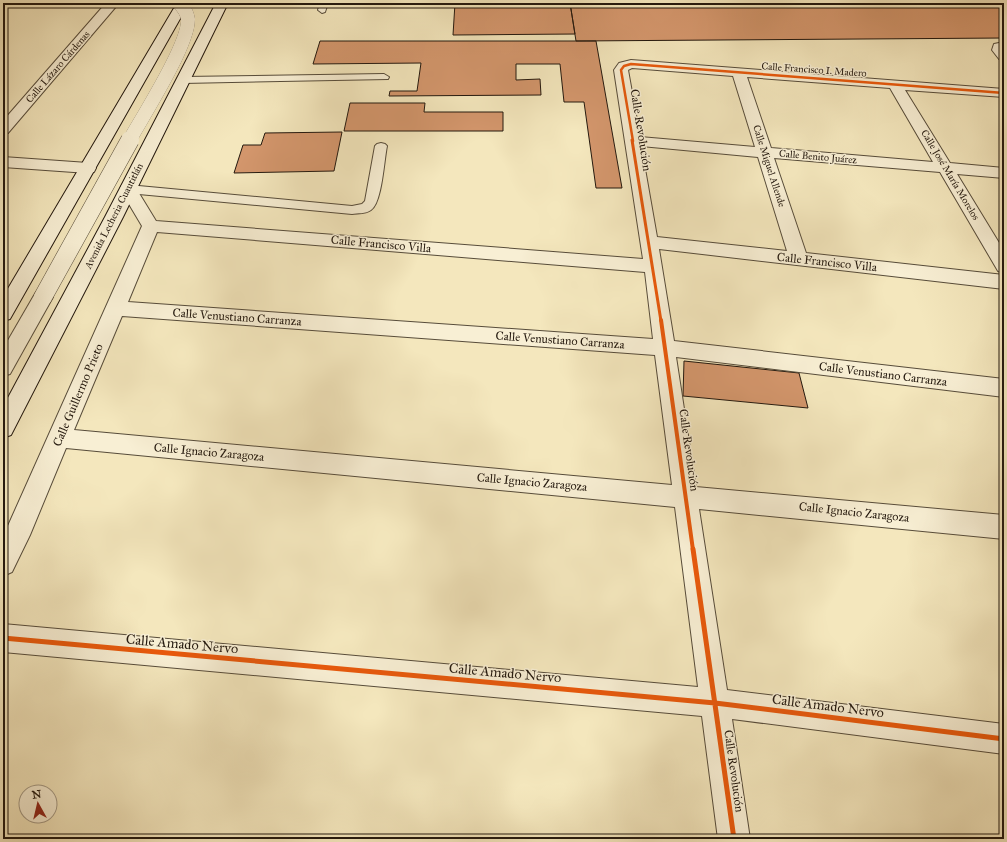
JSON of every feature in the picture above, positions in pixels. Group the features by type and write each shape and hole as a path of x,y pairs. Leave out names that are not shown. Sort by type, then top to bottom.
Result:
{"street":[{"name":"Calle Lázaro Cárdenas","path":"3,130 113,3"},
{"name":"Avenida Lecheria Cuautitlán","path":"3,428 128,189 183,80 219,3"},
{"path":"3,314 185,4"},
{"path":"3,368 181,46 188,25 185,4"},
{"name":"Calle Francisco I. Madero","path":"624,66 631,64 1004,93"},
{"name":"Calle Revolución","path":"624,66 621,70 653,266 734,839"},
{"name":"Calle Miguel Allende","path":"739,73 799,258"},
{"name":"Calle José María Morelos","path":"895,85 1004,266"},
{"name":"Calle Benito Juárez","path":"633,141 1004,173"},
{"path":"3,162 88,168"},
{"path":"128,189 151,226"},
{"name":"Calle Francisco Villa","path":"151,226 653,266"},
{"name":"Calle Guillermo Prieto","path":"3,563 21,527 151,226"},
{"name":"Calle Francisco Villa","path":"649,242 1004,282"},
{"name":"Calle Venustiano Carranza","path":"115,308 665,348 1004,388"},
{"name":"Calle Ignacio Zaragoza","path":"59,438 1004,527"},
{"name":"Calle Amado Nervo","path":"3,638 714,703 1004,738"}],"lane":[{"path":"183,80 384,77"},
{"path":"128,189 352,210 366,208 371,202 381,146"}],"building":[{"path":"455,3 570,3 575,34 453,35"},
{"path":"570,3 1004,3 1004,38 576,41"},
{"path":"320,41 596,41 622,188 596,188 584,102 564,102 560,64 516,64 516,80 540,79 541,95 389,96 390,91 417,91 421,63 313,64"},
{"path":"350,103 425,103 424,112 503,112 503,131 344,131"},
{"path":"342,132 334,171 234,173 243,145 261,145 265,133"},
{"path":"684,361 799,373 808,408 683,396"}],"cycle path":[{"path":"734,839 653,266 621,70 624,66 631,64 1004,93"},
{"path":"3,638 715,703 1004,739"}]}
